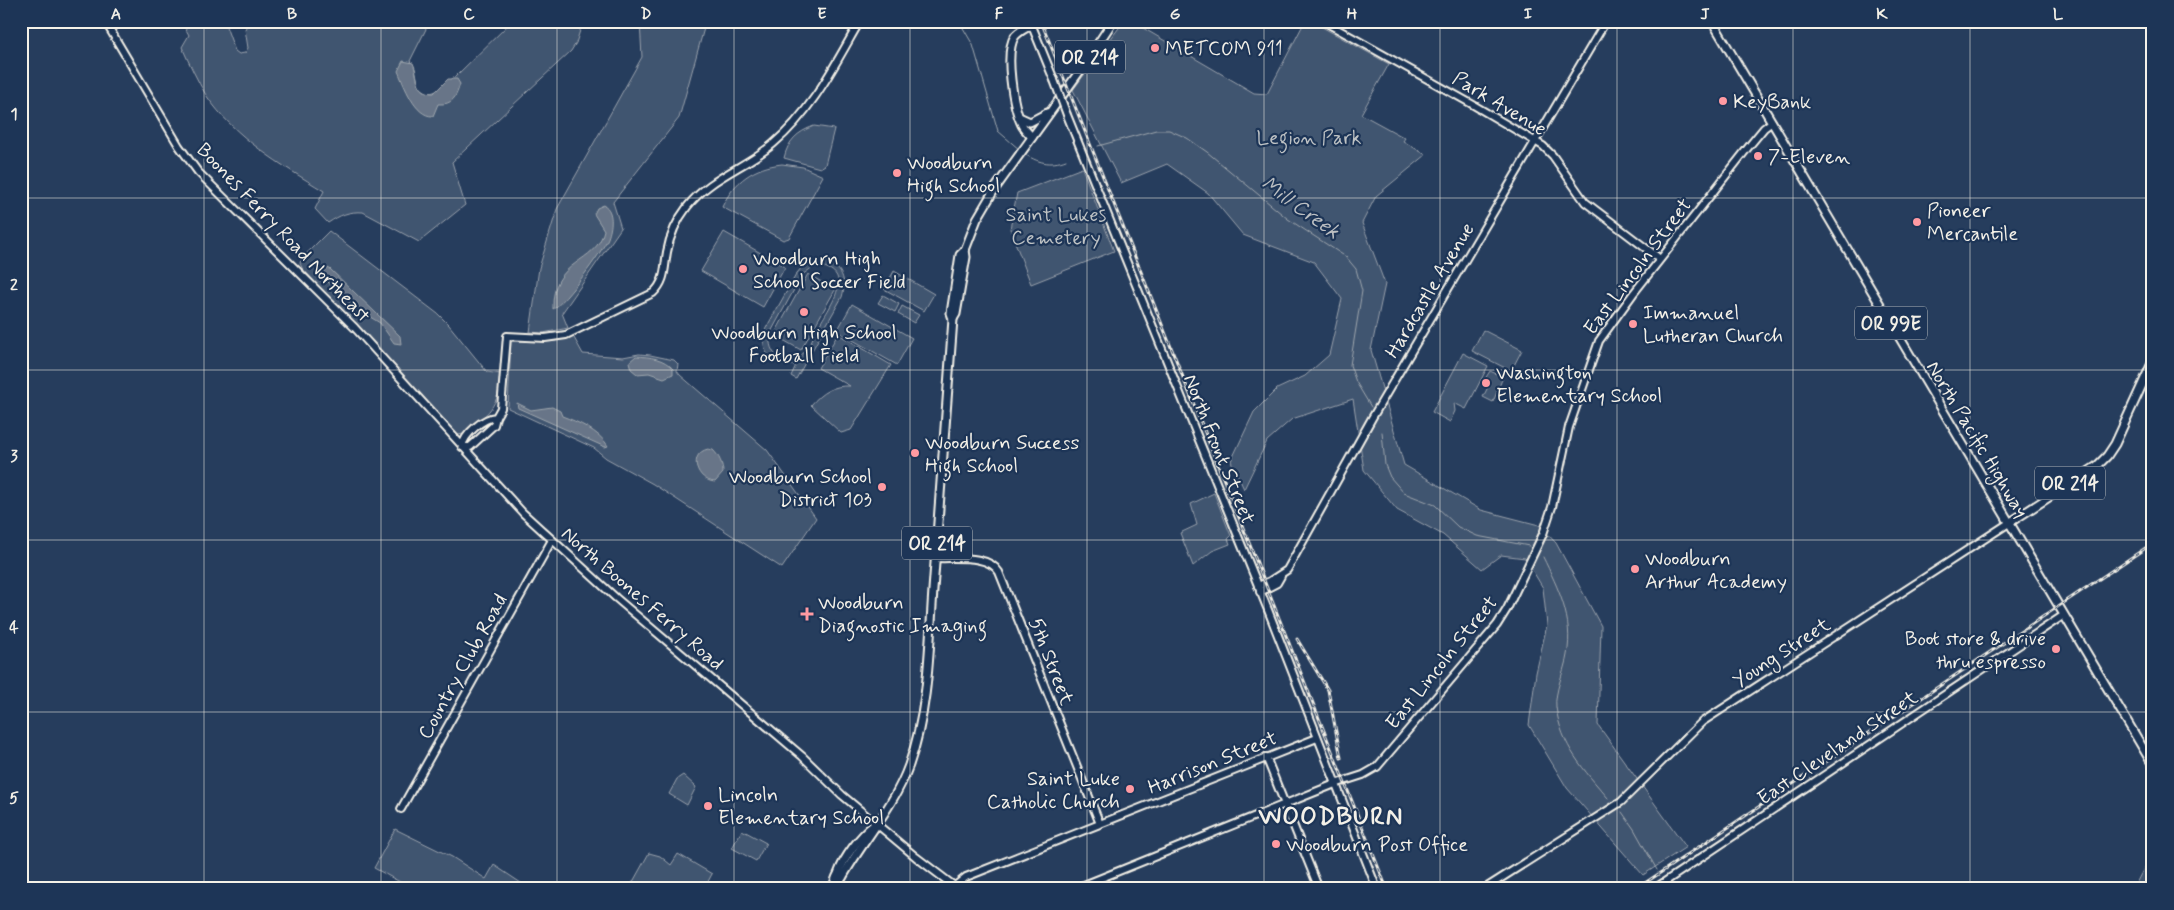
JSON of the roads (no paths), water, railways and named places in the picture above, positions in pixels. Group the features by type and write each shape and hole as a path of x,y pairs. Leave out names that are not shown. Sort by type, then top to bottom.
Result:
{"main road":[{"name":"OR 214","path":"832,889 837,875 848,857 867,830 876,823 901,785 920,727 927,679 953,319 956,314 966,257 965,250 977,219 988,198 1065,92 1113,21"},
{"name":"North Pacific Highway","path":"1712,21 2064,615"},
{"path":"1031,23 1016,35 1009,54 1009,66 1019,117 1023,127 1032,137"},
{"path":"1019,117 1028,122 1033,122 1053,108"},
{"name":"Young Street","path":"2009,523 2092,469 2108,456 2153,361"},
{"name":"OR 99E","path":"2064,615 2153,766"}],"street":[{"name":"Boones Ferry Road Northeast","path":"105,21 175,139 198,172 304,276 403,381"},
{"path":"496,416 487,418 463,439 462,447 470,447 494,425 496,416 501,408 507,336 545,338 566,335 653,293 662,281 671,237 687,207 705,189 755,158 793,125 820,91 860,21"},
{"name":"Park Avenue","path":"1323,21 1535,141 1549,152 1585,202 1660,259"},
{"name":"Hardcastle Avenue","path":"1259,589 1287,570 1355,448 1606,21"},
{"name":"North Front Street","path":"1031,23 1259,589 1377,889"},
{"name":"East Lincoln Street","path":"1074,889 1370,772 1377,766 1504,614 1543,534 1552,507 1567,435 1595,349 1621,309 1759,132 1772,122"},
{"name":"North Boones Ferry Road","path":"403,381 514,504 552,540 616,598 802,756 831,785 916,857 957,888"},
{"name":"Young Street","path":"1484,889 1621,802 1702,722 2009,523"},
{"name":"Country Club Road","path":"402,809 552,540"},
{"name":"5th Street","path":"936,558 985,561 993,564 999,572 1100,824"},
{"name":"East Cleveland Street","path":"1654,889 2064,615"},
{"name":"Harrison Street","path":"957,888 966,877 1317,738"},
{"path":"1266,757 1319,889"}],"waterway":[{"name":"Mill Creek","path":"959,21 973,45 998,131 1020,150"},
{"name":"Mill Creek","path":"1098,146 1156,130 1169,130 1187,138 1207,152 1288,219 1346,257 1356,269 1362,291 1350,365 1356,382 1371,407"},
{"name":"Mill Creek","path":"1023,153 1034,159 1049,163 1066,160"},
{"name":"Mill Creek","path":"1382,432 1385,465 1390,477 1404,493 1435,505 1458,527 1477,536 1529,546"},
{"name":"Mill Creek","path":"1543,557 1559,592 1568,629 1567,655 1556,701 1559,721 1568,746 1608,798"},
{"name":"Mill Creek","path":"1622,812 1657,870"},
{"name":"Mill Creek","path":"1670,885 1678,889"}],"railway":[{"path":"1041,21 1387,889"},
{"path":"1636,889 2153,543"},
{"path":"1297,639 1328,690 1341,758"}],"place":[{"name":"METCOM 911","path":"1155,48"},
{"name":"KeyBank","path":"1723,101"},
{"name":"7-Eleven","path":"1758,156"},
{"name":"Woodburn High School","path":"897,173"},
{"name":"Pioneer Mercantile","path":"1917,222"},
{"name":"Woodburn High School Soccer Field","path":"743,269"},
{"name":"Woodburn High School Football Field","path":"804,312"},
{"name":"Immanuel Lutheran Church","path":"1633,324"},
{"name":"Washington Elementary School","path":"1486,383"},
{"name":"Woodburn Success High School","path":"915,453"},
{"name":"Woodburn School District 103","path":"882,487"},
{"name":"Woodburn Arthur Academy","path":"1635,569"},
{"name":"Woodburn Diagnostic Imaging","path":"807,614"},
{"name":"Boot store & drive thru espresso","path":"2056,649"},
{"name":"Saint Luke Catholic Church","path":"1130,789"},
{"name":"Lincoln Elementary School","path":"708,806"},
{"name":"Woodburn Post Office","path":"1276,844"}],"district":[{"name":"WOODBURN","path":"1331,815"}],"park label":[{"name":"Legion Park","path":"1309,137"},
{"name":"Saint Lukes Cemetery","path":"1056,226"}]}
